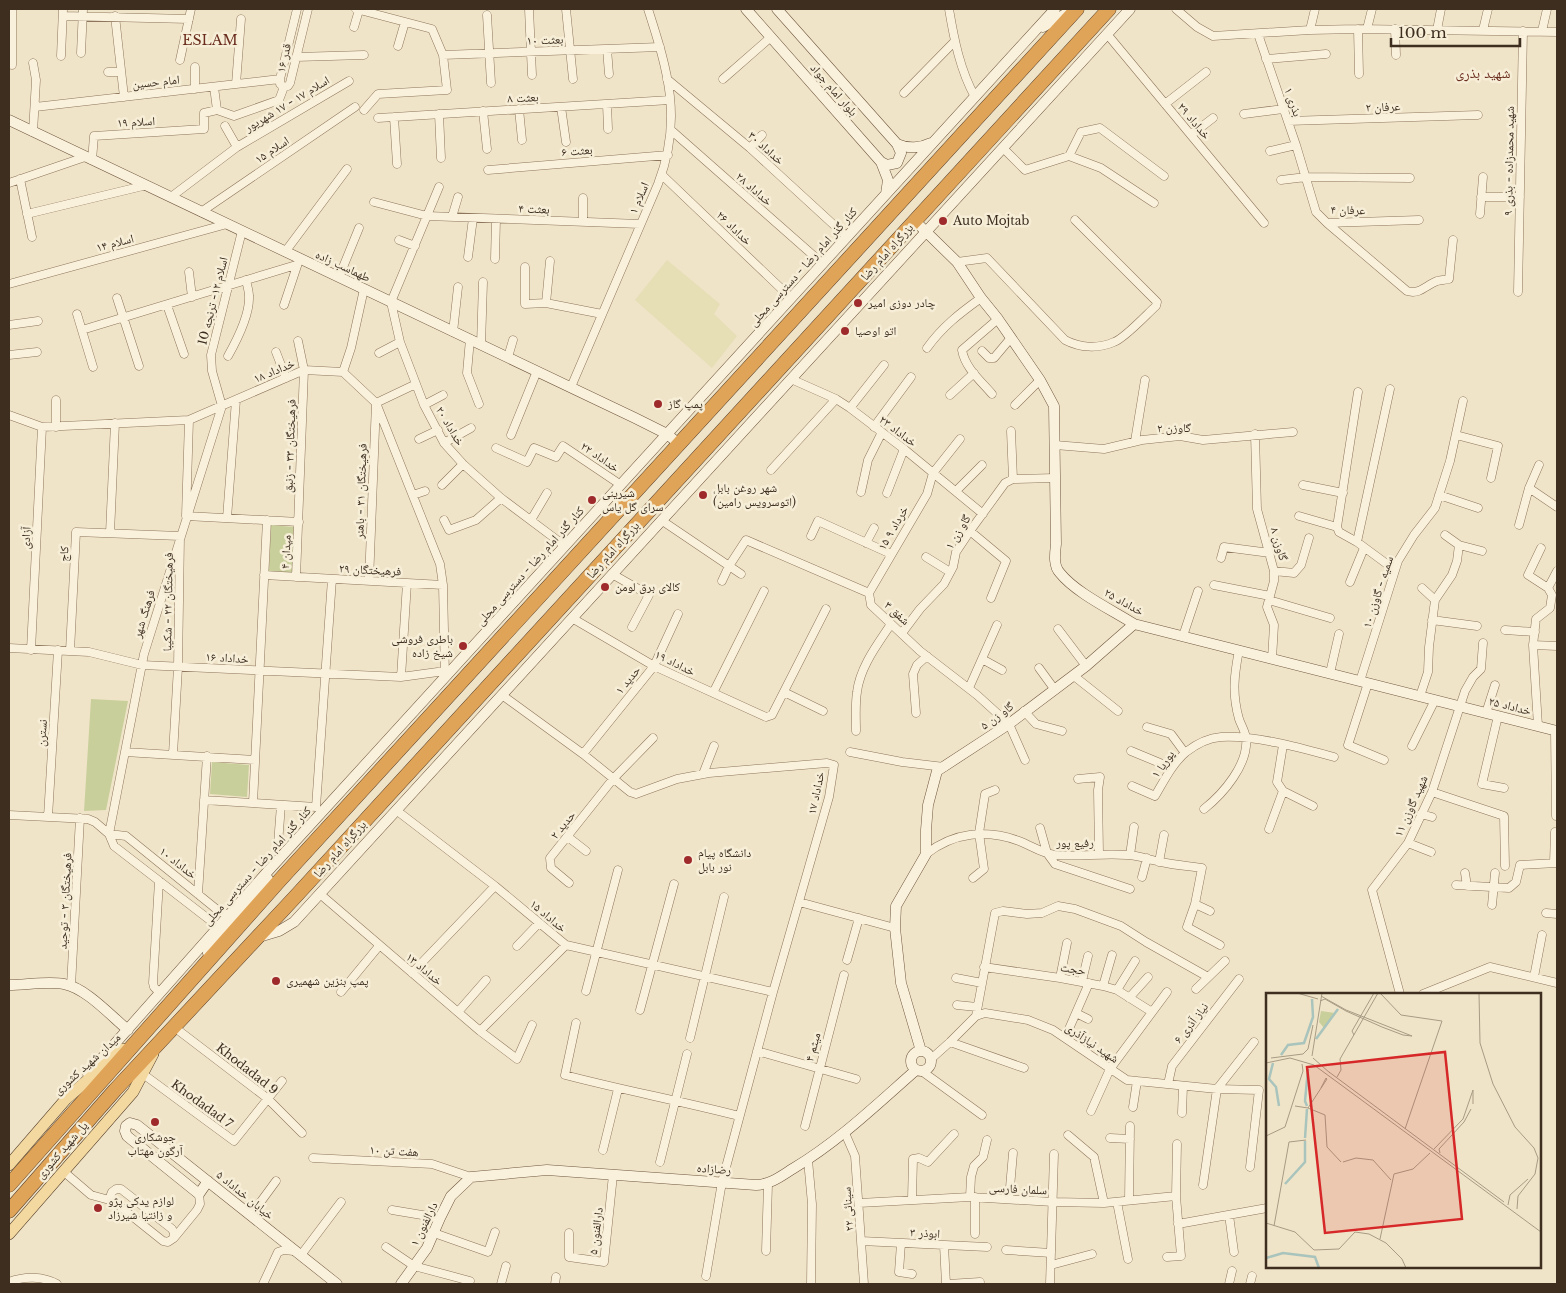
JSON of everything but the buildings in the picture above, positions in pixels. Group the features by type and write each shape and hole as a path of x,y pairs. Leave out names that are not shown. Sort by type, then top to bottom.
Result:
{"highway":[{"name":"بزرگراه امام رضا","path":"102,1079 1076,9"},
{"name":"بزرگراه امام رضا","path":"115,1090 515,658 1109,9"},
{"name":"پل شهید کشوری","path":"9,1184 102,1079"},
{"name":"پل شهید کشوری","path":"9,1211 115,1090"}],"main road":[{"name":"بلوار امام جواد","path":"746,9 881,162 888,180 886,194"},
{"name":"بلوار امام جواد","path":"777,9 897,144"},
{"name":"کنار گذر امام رضا - دسترسی محلی","path":"66,1099 445,674 532,583 1055,9"},
{"path":"1034,32 1076,9"},
{"path":"258,937 279,931 290,925 320,894 1130,9"},
{"path":"1042,104 1060,63"},
{"name":"طهماسب زاده","path":"11,123 242,231 285,252 298,262 339,277 508,357 667,434 679,444"},
{"path":"897,144 904,147 917,147 934,141"},
{"path":"881,162 887,165 897,163 902,153 897,144"},
{"name":"خداداد ۲۵","path":"915,221 957,262 1040,380 1054,406 1056,544 1054,556 1059,572 1081,591 1134,624 1556,731"},
{"path":"758,358 773,318"},
{"path":"806,340 846,318"},
{"path":"532,583 569,564"},
{"name":"گاو زن ۵","path":"926,854 928,805 937,771 1009,724 1024,711 1074,676 1134,624"},
{"path":"515,658 527,668"},
{"path":"442,760 463,714"},
{"path":"921,1051 901,984 895,928 896,906 926,854"},
{"path":"191,980 217,940 263,887 276,862"},
{"path":"9,985 57,984 71,986 82,992 128,1030"},
{"name":"میدان شهید کشوری","path":"9,1165 66,1099 146,1030"},
{"path":"9,1234 133,1092 159,1043"},
{"path":"768,1184 808,1160 845,1133 919,1071 930,1067 931,1059 927,1053 921,1051 916,1052 911,1058 912,1067 919,1071"},
{"name":"خیابان خداداد ۵","path":"124,1101 124,1114 336,1284"},
{"path":"137,1125 133,1123 128,1124 125,1131 127,1136 199,1194 208,1181"},
{"name":"رضازاده","path":"472,1177 547,1170 756,1185 768,1184"},
{"name":"دارالفنون ۱","path":"401,1284 427,1248 452,1196 472,1177"}],"street":[{"path":"12,9 10,31 12,65"},
{"path":"180,60 191,9"},
{"name":"قدر ۱۶","path":"297,9 282,83 288,86 308,9"},
{"path":"354,28 358,9 432,30 443,55 447,90 378,94 364,110"},
{"path":"529,9 532,75"},
{"path":"566,9 573,79"},
{"name":"اسلام ۱","path":"570,387 662,174 668,155 672,131 668,79 648,9"},
{"path":"949,9 955,41 974,97"},
{"path":"1176,9 1196,27 1213,36 1363,29 1557,32"},
{"path":"1310,30 1315,9"},
{"path":"1359,74 1363,29 1372,9"},
{"path":"1437,30 1442,9"},
{"path":"1483,30 1488,9"},
{"path":"1542,31 1547,9"},
{"path":"60,56 63,12 115,16 135,13 189,19"},
{"path":"81,53 82,12"},
{"path":"487,15 491,83"},
{"path":"115,16 124,97"},
{"path":"236,84 241,19"},
{"path":"398,46 405,22"},
{"path":"1395,30 1396,56"},
{"name":"شهید محمدزاده - بذری ۹","path":"1518,292 1523,31"},
{"name":"خداداد ۲۹","path":"1107,34 1264,223"},
{"name":"بذری ۱","path":"1258,34 1306,177"},
{"path":"723,79 771,37"},
{"path":"904,93 955,41"},
{"name":"بعثت ۱۰","path":"443,55 660,47"},
{"path":"607,49 610,74"},
{"path":"1266,59 1326,54"},
{"path":"296,57 364,55"},
{"path":"33,63 36,80 33,132"},
{"path":"195,67 196,89"},
{"path":"108,72 122,72"},
{"path":"1165,104 1206,72"},
{"name":"خداداد ۳۰","path":"668,79 750,148 847,237"},
{"name":"اسلام ۱۷ - ۱۷ شهریور","path":"171,197 237,147 349,81"},
{"path":"214,87 217,110 234,116 279,100 282,83"},
{"name":"امام حسین","path":"34,107 236,84 282,83"},
{"name":"بعثت ۸","path":"378,118 670,100"},
{"path":"607,104 608,129"},
{"name":"اسلام ۱۵","path":"201,212 355,107"},
{"path":"561,107 566,142"},
{"path":"520,109 522,140"},
{"path":"1244,114 1283,109"},
{"name":"اسلام ۱۹","path":"89,159 94,136 204,129 204,113 217,110"},
{"path":"482,111 487,149"},
{"path":"439,114 441,158"},
{"name":"عرفان ۲","path":"1288,121 1478,115"},
{"path":"394,117 397,164"},
{"path":"1192,135 1213,118"},
{"path":"225,126 237,147"},
{"path":"1069,156 1081,132 1100,128 1164,176"},
{"name":"خداداد ۲۸","path":"672,131 822,264"},
{"path":"750,148 762,135"},
{"path":"1270,151 1296,145"},
{"path":"1002,148 1025,170 1069,156 1101,168 1154,204"},
{"name":"بعثت ۶","path":"488,170 668,155"},
{"path":"9,183 89,159"},
{"path":"285,252 347,169"},
{"name":"خداداد ۲۶","path":"662,174 791,298"},
{"path":"1281,180 1306,177 1410,178"},
{"name":"عرفان ۴","path":"1306,177 1316,212 1327,223 1419,220"},
{"path":"1480,214 1483,177"},
{"path":"20,179 32,237"},
{"path":"27,214 147,186"},
{"path":"391,302 439,187"},
{"path":"1481,197 1520,197"},
{"path":"452,217 458,198"},
{"path":"583,198 583,222"},
{"name":"بعثت ۴","path":"374,202 427,216 640,224"},
{"path":"468,257 473,218"},
{"path":"494,259 496,219"},
{"path":"957,262 987,258 1065,340 1076,346 1093,347 1116,342 1156,306 1157,302 1076,220"},
{"path":"1327,223 1407,292 1412,293 1419,292 1438,280 1449,279 1452,240"},
{"name":"اسلام ۱۴","path":"9,284 227,224"},
{"path":"339,277 359,228"},
{"name":"اسلام ۱۲- ترنجه 10","path":"222,406 212,372 211,355 242,231"},
{"path":"399,240 415,246"},
{"path":"546,303 550,261"},
{"path":"82,330 228,286 298,262"},
{"path":"284,304 298,262"},
{"path":"526,267 525,304 546,303 602,314"},
{"path":"188,272 192,297"},
{"path":"228,356 241,333 246,314 250,297 246,280"},
{"path":"481,345 483,282"},
{"path":"454,332 458,287"},
{"path":"364,289 351,348 343,372 376,403 440,564 444,585 445,674"},
{"path":"117,298 139,366"},
{"path":"926,348 956,315 981,298"},
{"name":"خداداد ۲۰","path":"391,302 400,342 424,405 444,443 463,464 501,498 565,546"},
{"path":"167,304 184,354"},
{"path":"77,314 94,367"},
{"path":"992,394 964,359 962,350 998,319"},
{"path":"9,325 38,321"},
{"path":"470,339 466,373 479,404"},
{"path":"982,352 989,358 994,358 1010,339"},
{"path":"508,357 513,340"},
{"name":"فرهیختگان ۳۳ - زنبق","path":"298,341 304,370 299,522"},
{"path":"379,353 400,342"},
{"path":"9,355 37,352"},
{"path":"276,352 286,378"},
{"path":"850,408 884,365"},
{"name":"خداداد ۱۸","path":"9,415 42,427 188,420 304,370 343,372"},
{"path":"511,435 537,371"},
{"path":"950,395 974,373"},
{"path":"874,427 911,377"},
{"name":"خداداد ۲۳","path":"791,379 836,399 850,408 904,449 983,514"},
{"path":"1015,405 1040,380"},
{"path":"1135,441 1145,380"},
{"path":"376,403 416,384"},
{"path":"1357,542 1390,388"},
{"path":"1358,392 1337,527 1339,532 1357,542 1395,570"},
{"path":"424,405 443,395"},
{"path":"771,470 836,399"},
{"path":"56,400 56,427"},
{"path":"227,518 236,400"},
{"name":"سمیه - گاوزن ۱۰","path":"1384,760 1348,745 1398,561 1414,535 1435,508 1456,435 1463,402"},
{"name":"فرهیختگان ۳۱ - باهنر","path":"369,581 376,403"},
{"name":"فرهنگ شهر","path":"109,834 149,636 222,406"},
{"path":"188,420 186,516 267,520"},
{"path":"110,533 115,422"},
{"name":"آزادی","path":"31,650 42,427"},
{"path":"444,443 471,428"},
{"path":"419,439 438,430"},
{"path":"1011,431 1013,479 1055,478"},
{"path":"861,492 868,460 882,432"},
{"name":"گاوزن ۲","path":"1055,445 1104,449 1135,441 1180,436 1203,440 1293,432"},
{"name":"گاوزن ۸","path":"1255,434 1258,509 1274,571 1274,581 1267,607 1274,625 1272,659"},
{"path":"1456,435 1498,446 1491,478"},
{"name":"۱۵ خرداد ۹","path":"869,593 926,494 933,473 960,439"},
{"name":"خداداد ۲۲","path":"496,448 527,462 534,448 556,457 563,446 621,485"},
{"path":"887,493 904,449"},
{"path":"442,485 463,464"},
{"path":"956,491 982,465"},
{"path":"1518,525 1529,488 1539,465"},
{"name":"گاو زن ۱","path":"902,633 920,609 944,584 956,552 1005,484 1013,479"},
{"path":"1303,485 1343,493"},
{"path":"1529,488 1557,507"},
{"path":"413,495 425,491"},
{"path":"531,520 547,493"},
{"path":"1439,495 1478,508"},
{"path":"444,520 449,530 476,520 501,498"},
{"path":"1299,516 1337,527"},
{"name":"میدان ۴","path":"267,520 299,522 296,577 264,575 267,520"},
{"path":"662,520 741,574"},
{"path":"811,536 818,521 891,554"},
{"path":"866,543 874,528"},
{"path":"970,531 1006,561 991,598"},
{"name":"کاج","path":"70,651 76,532 180,536"},
{"path":"1445,535 1458,545 1482,551"},
{"name":"فرهیختگان ۲۲ - شکیبا","path":"173,754 178,667 180,536"},
{"path":"1274,571 1294,573 1301,565 1309,538"},
{"path":"722,581 729,566 746,540 869,593"},
{"path":"1420,696 1428,672 1435,600 1452,575 1457,561 1458,545"},
{"path":"1220,558 1224,547 1270,553"},
{"path":"1350,582 1364,548"},
{"path":"1538,726 1533,645 1536,618 1550,608 1552,595 1548,588 1528,575 1541,548"},
{"path":"926,557 950,572"},
{"path":"1548,588 1557,571"},
{"path":"612,574 649,595 632,627"},
{"path":"253,803 264,575"},
{"name":"فرهیختگان ۲۹","path":"296,577 444,585"},
{"path":"204,800 316,807 332,579"},
{"path":"401,677 407,583"},
{"path":"1214,585 1269,598 1330,618"},
{"path":"1422,588 1435,600"},
{"path":"713,693 764,591"},
{"path":"1183,636 1198,591"},
{"name":"شفق ۳","path":"869,593 871,605 891,624 927,656 969,688 1009,724"},
{"path":"823,711 784,692 826,608"},
{"name":"حدید ۱","path":"583,754 654,666 678,614"},
{"name":"خداداد ۱۹","path":"572,618 654,666 766,717 772,715 784,692"},
{"path":"1432,620 1477,626"},
{"path":"856,731 857,692 861,675 870,656 891,624"},
{"path":"969,688 997,624"},
{"path":"1058,629 1086,666"},
{"path":"1505,630 1535,632"},
{"path":"1330,674 1339,634"},
{"name":"شهید گاوزن ۱۱","path":"1400,993 1372,890 1408,843 1432,792 1465,691 1481,669 1483,643"},
{"path":"1533,645 1557,646"},
{"name":"خداداد ۱۶","path":"9,648 96,654 142,666 401,677 445,674"},
{"name":"نسترن","path":"48,817 58,650"},
{"path":"1204,809 1218,797 1233,778 1243,758 1246,738 1239,719 1233,679 1239,650"},
{"path":"916,713 914,674 918,665 927,656"},
{"path":"982,659 1002,670"},
{"path":"1039,668 1054,690"},
{"path":"1074,676 1118,712"},
{"path":"1486,713 1495,685"},
{"name":"خداداد ۱۷","path":"502,695 583,754 630,792 636,794 677,779 703,774 827,763 834,765 828,797 772,992 722,1182 706,1276"},
{"path":"1412,746 1434,700"},
{"path":"1024,711 1036,724 1062,731"},
{"path":"1498,716 1482,784 1504,788"},
{"path":"1009,724 1025,760"},
{"path":"1147,727 1171,734 1184,753"},
{"path":"1556,731 1556,816"},
{"name":"پوریا ۱","path":"1132,786 1155,796 1172,768 1184,753 1198,744 1219,737 1246,738 1334,757"},
{"name":"حدید ۲","path":"569,883 550,868 550,858 613,779 653,738"},
{"path":"1283,745 1277,782 1282,791 1313,806"},
{"path":"703,774 714,746"},
{"path":"1131,751 1172,768"},
{"path":"125,752 255,760"},
{"path":"850,752 902,762 944,767"},
{"path":"198,894 207,756"},
{"path":"1078,779 1100,777 1098,790 1099,854"},
{"path":"973,878 984,868 979,833 985,794 995,790"},
{"path":"1269,828 1282,791"},
{"path":"1432,792 1504,816 1505,866"},
{"path":"278,844 281,804"},
{"name":"خداداد ۱۵","path":"396,810 495,886 566,945 772,992"},
{"path":"1420,814 1432,817"},
{"name":"خداداد ۱۰","path":"9,815 92,820 109,834 114,846 212,921 215,931"},
{"name":"فرهیختگان ۳ - توحید","path":"71,986 80,818"},
{"path":"1130,855 1134,827"},
{"path":"1040,828 1047,853 1054,864 1130,889"},
{"path":"1456,885 1509,888 1516,882 1520,865 1556,863 1554,832"},
{"name":"رفیع پور","path":"926,854 937,846 959,837 979,833 998,835 1021,842 1041,852 1056,855 1130,855 1159,862 1202,868 1195,904"},
{"name":"خداداد ۱۰","path":"109,834 126,836 223,913 230,914"},
{"path":"1159,862 1164,835"},
{"path":"568,837 586,851"},
{"path":"1408,843 1431,852"},
{"path":"1142,877 1147,858"},
{"path":"586,992 618,870"},
{"path":"1465,873 1467,886"},
{"path":"1492,905 1495,873"},
{"path":"159,881 153,983 160,993"},
{"path":"640,1010 654,965 674,884"},
{"path":"412,973 495,886"},
{"name":"خداداد ۱۳","path":"320,894 379,946 517,1059 532,1026"},
{"path":"690,1038 724,897"},
{"path":"799,902 895,928"},
{"path":"1210,911 1195,904 1186,927 1220,945"},
{"path":"931,1059 950,1042 976,1012 996,913 1003,911 1027,914 1042,913 1058,906 1075,908 1121,926 1208,977"},
{"path":"1546,913 1557,914"},
{"path":"847,960 858,918"},
{"path":"517,946 539,923"},
{"path":"1534,976 1542,935"},
{"path":"1060,978 1066,943"},
{"path":"480,1030 566,945"},
{"path":"341,992 379,946"},
{"path":"1103,986 1112,955"},
{"path":"1065,1038 1076,1013 1086,982 1088,956"},
{"path":"1117,990 1134,961"},
{"path":"1196,989 1225,961"},
{"name":"حجت","path":"984,967 1103,986 1117,990 1152,1012"},
{"path":"1425,993 1490,967 1557,983"},
{"name":"میثم ۴","path":"805,1126 818,1069 844,975"},
{"path":"1129,998 1148,977"},
{"path":"956,978 982,983"},
{"name":"نیاز آذری ۶","path":"1168,1084 1172,1066 1239,979"},
{"path":"458,1012 486,980"},
{"path":"1091,1111 1110,1069 1167,992"},
{"name":"شهید نیازآذری","path":"957,1005 976,1012 1028,1020 1053,1030 1127,1080 1217,1089 1259,1090 1250,1167"},
{"path":"1076,1013 1088,1019"},
{"path":"576,1023 565,1075 739,1116"},
{"name":"Khodadad 9","path":"174,1027 267,1098 302,1134"},
{"path":"950,1042 1024,1068"},
{"path":"1203,1185 1217,1089 1254,1042"},
{"path":"757,1051 856,1080"},
{"path":"660,1162 687,1054"},
{"path":"919,1071 982,1115"},
{"name":"Khodadad 7","path":"143,1074 234,1141 282,1081"},
{"path":"1132,1107 1137,1081"},
{"path":"1182,1113 1184,1086"},
{"path":"603,1150 618,1089"},
{"path":"1129,1200 1130,1126"},
{"name":"سینائی ۲۲","path":"845,1133 855,1156 864,1284"},
{"path":"912,1199 913,1159 919,1158 928,1162 954,1134"},
{"path":"1068,1135 1094,1157 1104,1203"},
{"path":"1110,1138 1130,1139"},
{"path":"975,1234 971,1177 974,1166 983,1157 986,1140"},
{"path":"1166,1256 1181,1256 1176,1196 1177,1144"},
{"path":"1009,1200 1013,1153"},
{"path":"1050,1284 1054,1154"},
{"name":"هفت تن ۱۰","path":"313,1158 432,1164 472,1177"},
{"path":"808,1160 812,1204 811,1284"},
{"path":"63,1171 91,1195 113,1201"},
{"name":"دارالفنون ۵","path":"569,1233 569,1257 604,1262 613,1175"},
{"path":"251,1216 276,1181"},
{"path":"766,1251 768,1184"},
{"path":"172,1240 174,1233 172,1228 123,1190 116,1188 112,1192 110,1197 113,1201 163,1241 168,1242 172,1240 198,1210 200,1204 199,1194"},
{"name":"سلمان فارسی","path":"859,1203 973,1197 1104,1203 1176,1196"},
{"path":"263,1284 278,1252 284,1250 299,1253 341,1202"},
{"path":"1118,1202 1128,1259"},
{"path":"1178,1224 1266,1208"},
{"path":"392,1210 440,1218"},
{"path":"1229,1215 1234,1252"},
{"path":"434,1233 488,1252 495,1232"},
{"name":"ابوذر ۳","path":"862,1242 987,1247"},
{"path":"901,1243 899,1272 912,1274"},
{"path":"944,1245 947,1284 980,1282"},
{"path":"386,1247 414,1266 470,1281"},
{"path":"1006,1250 1051,1253"},
{"path":"1051,1264 1092,1254"},
{"path":"501,1284 506,1266"},
{"path":"1229,1284 1232,1271"},
{"path":"9,1282 18,1279 35,1278 57,1284"}],"shaded area":[{"path":"667,260 720,304 714,314 737,336 712,368 635,300"}],"green space":[{"path":"271,525 294,527 292,573 269,572"},
{"path":"91,699 128,701 106,810 84,811"},
{"path":"212,762 249,765 247,797 210,794"}],"place":[{"name":"Auto Mojtab","path":"943,221"},
{"name":"چادر دوزی امیر","path":"858,303"},
{"name":"اتو اوصیا","path":"845,331"},
{"name":"پمپ گاز","path":"658,404"},
{"name":"شهر روغن بابل (اتوسرویس رامین)","path":"703,495"},
{"name":"شیرینی سرای گل یاس","path":"592,500"},
{"name":"کالای برق لومن","path":"605,587"},
{"name":"باطری فروشی شیخ زاده","path":"463,646"},
{"name":"دانشگاه پیام نور بابل","path":"688,860"},
{"name":"پمپ بنزین شهمیری","path":"276,981"},
{"name":"جوشکاری آرگون مهتاب","path":"155,1122"},
{"name":"لوازم یدکی پژو و زانتیا شیرزاد","path":"98,1208"}],"district":[{"name":"ESLAM","path":"210,40"},
{"name":"شهید بذری","path":"1483,73"}]}
